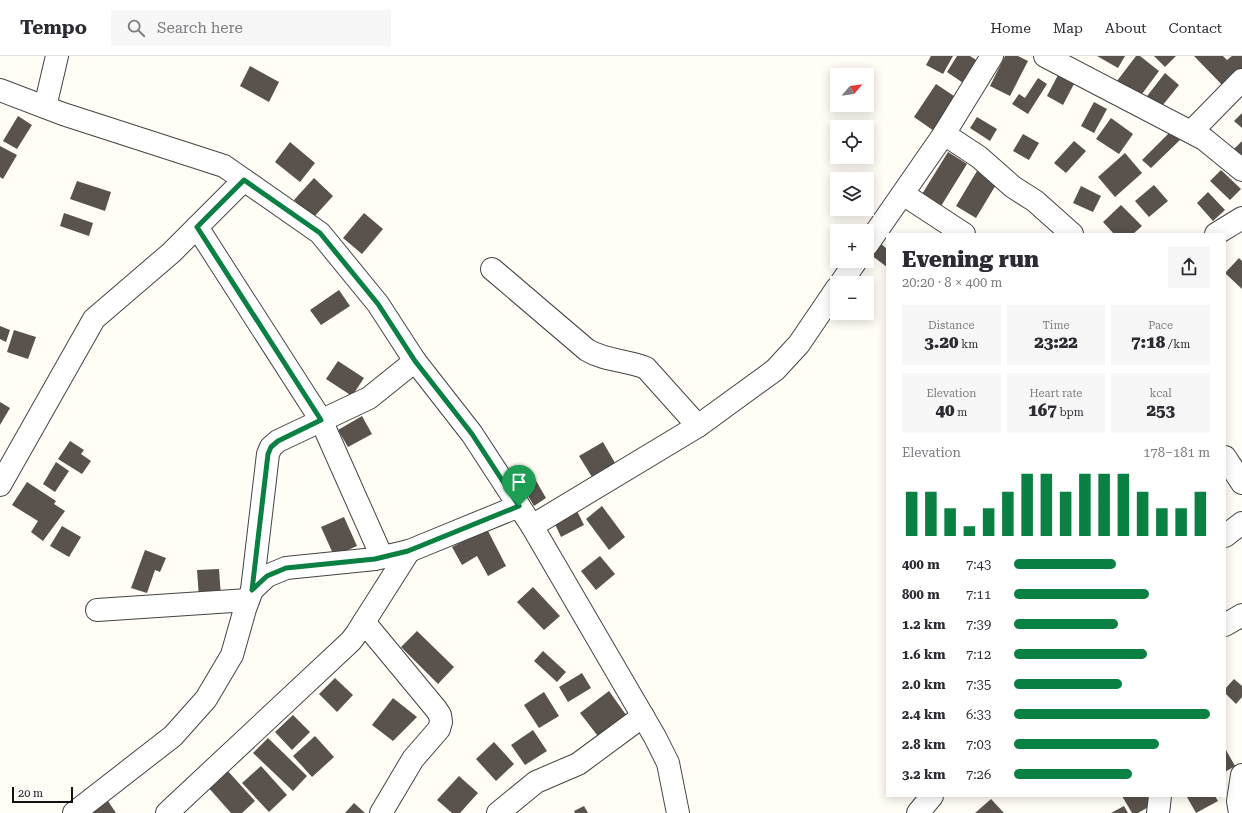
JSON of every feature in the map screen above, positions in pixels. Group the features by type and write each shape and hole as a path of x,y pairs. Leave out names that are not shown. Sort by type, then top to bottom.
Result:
{"street":[{"path":"45,107 57,56"},
{"path":"874,235 944,134 992,56"},
{"path":"1045,56 1204,139 1242,170"},
{"path":"1191,132 1242,80"},
{"path":"0,90 45,107 224,166 320,233 378,304 415,361 472,434 532,526 655,737 668,763 678,813"},
{"path":"944,134 979,157 1013,187 1035,201 1071,233"},
{"path":"0,484 90,325 99,315 171,253 244,180"},
{"path":"903,194 962,233"},
{"path":"1218,233 1242,218"},
{"path":"197,227 321,420 382,557"},
{"path":"492,269 596,356 638,364 646,368 698,426"},
{"path":"532,526 698,426 775,370 799,344 830,298"},
{"path":"74,813 173,736 206,699 232,655 250,595 268,454 271,447 278,441 369,398 415,361"},
{"path":"1226,459 1242,483"},
{"path":"97,610 250,595 267,576 286,568 382,557 408,551 519,506"},
{"path":"1226,535 1242,523"},
{"path":"167,813 351,641 408,551"},
{"path":"1226,624 1242,615"},
{"path":"364,622 436,709 440,715 441,722 439,729 413,759 381,813"},
{"path":"498,813 536,782 578,764 643,716"},
{"path":"1240,813 1238,800 1242,775"},
{"path":"918,813 931,797"},
{"path":"1158,813 1160,797"}],"building":[{"path":"931,56 953,56 943,74 926,65"},
{"path":"957,56 970,56 984,65 969,87 947,72"},
{"path":"1005,56 1018,56 1028,61 1010,96 990,86"},
{"path":"1097,56 1125,56 1118,68"},
{"path":"1136,56 1140,56 1159,71 1139,98 1117,81"},
{"path":"1154,56 1176,56 1165,67"},
{"path":"1194,56 1223,56 1227,60 1232,56 1242,56 1242,72 1227,90"},
{"path":"250,66 279,82 269,102 240,86"},
{"path":"1165,73 1179,85 1158,111 1144,100"},
{"path":"1058,75 1074,84 1063,105 1047,96"},
{"path":"1038,78 1047,84 1028,114 1012,104 1019,94 1025,98"},
{"path":"936,84 957,98 934,131 914,117"},
{"path":"1094,102 1107,109 1094,133 1081,126"},
{"path":"1242,113 1242,128 1234,121"},
{"path":"18,116 32,125 17,149 3,141"},
{"path":"977,117 997,129 990,141 970,128"},
{"path":"1111,118 1133,134 1119,154 1096,139"},
{"path":"1171,131 1180,140 1151,168 1142,160"},
{"path":"1023,134 1039,143 1029,160 1013,151"},
{"path":"1074,141 1086,151 1066,173 1054,163"},
{"path":"1242,141 1242,165 1230,153"},
{"path":"290,142 315,163 300,182 275,162"},
{"path":"0,146 17,155 3,179 0,177"},
{"path":"948,152 967,164 938,211 919,199"},
{"path":"1125,153 1142,173 1115,197 1098,177"},
{"path":"1221,170 1241,189 1230,200 1210,181"},
{"path":"977,171 997,183 976,218 956,206"},
{"path":"314,178 333,196 313,218 294,200"},
{"path":"77,181 111,192 105,211 70,199"},
{"path":"1154,185 1168,201 1149,217 1135,201"},
{"path":"1081,186 1101,196 1093,212 1073,203"},
{"path":"1208,192 1225,210 1213,221 1197,203"},
{"path":"1121,205 1142,226 1134,233 1113,233 1103,222"},
{"path":"64,213 93,223 89,236 60,226"},
{"path":"364,213 383,229 362,254 343,238"},
{"path":"880,243 886,248 886,266 874,257 874,251"},
{"path":"1239,258 1242,261 1242,289 1226,274 1226,272"},
{"path":"339,290 350,306 321,325 310,310"},
{"path":"0,326 10,330 6,342 0,339"},
{"path":"14,330 36,337 28,359 7,352"},
{"path":"338,361 364,378 352,396 326,379"},
{"path":"0,402 10,408 0,425"},
{"path":"362,416 372,434 348,447 338,430"},
{"path":"70,441 84,450 81,454 91,461 82,474 58,459"},
{"path":"603,442 615,463 592,477 579,456"},
{"path":"56,462 69,471 55,492 43,484"},
{"path":"535,479 546,498 534,506 522,486"},
{"path":"27,482 56,501 54,504 65,511 43,541 31,532 38,521 12,505"},
{"path":"602,506 625,537 609,550 586,519"},
{"path":"577,511 584,525 561,537 554,522"},
{"path":"344,517 357,546 334,556 321,527"},
{"path":"62,526 81,537 69,557 50,546"},
{"path":"487,529 506,566 488,576 477,556 462,565 452,547"},
{"path":"145,550 166,558 160,572 155,570 147,593 131,588"},
{"path":"600,556 615,574 596,590 581,571"},
{"path":"219,569 221,597 199,598 197,570"},
{"path":"533,587 560,616 544,630 517,602"},
{"path":"417,631 454,667 438,684 401,647"},
{"path":"543,651 566,672 557,682 534,661"},
{"path":"582,673 591,688 568,702 559,687"},
{"path":"335,678 353,695 337,712 319,694"},
{"path":"1234,679 1242,686 1242,697 1236,704 1226,694 1226,688"},
{"path":"609,691 629,719 601,740 580,713"},
{"path":"544,692 559,716 539,728 524,705"},
{"path":"393,698 417,717 393,741 372,725"},
{"path":"293,715 310,732 292,750 275,732"},
{"path":"533,730 547,751 525,765 511,745"},
{"path":"315,736 334,757 312,777 293,756"},
{"path":"268,738 307,776 293,791 253,753"},
{"path":"494,742 514,764 496,781 476,759"},
{"path":"1226,750 1235,766 1226,771"},
{"path":"261,766 287,795 269,812 242,783"},
{"path":"226,769 255,801 242,813 231,813 207,786"},
{"path":"459,776 478,793 460,813 452,813 437,800"},
{"path":"104,795 116,813 83,813"},
{"path":"1123,797 1148,797 1152,805 1138,813 1132,813"},
{"path":"1187,797 1216,797 1218,801 1196,813"},
{"path":"991,799 1004,813 975,813"},
{"path":"354,803 365,813 345,813"},
{"path":"584,806 588,813 575,813 574,811"},
{"path":"1124,806 1128,813 1111,813"}],"route":[{"path":"244,180 320,233 378,304 415,361 472,434 519,506 408,551 375,559 286,568 267,576 252,590 268,454 271,447 278,441 321,420 197,227 244,180"}]}
